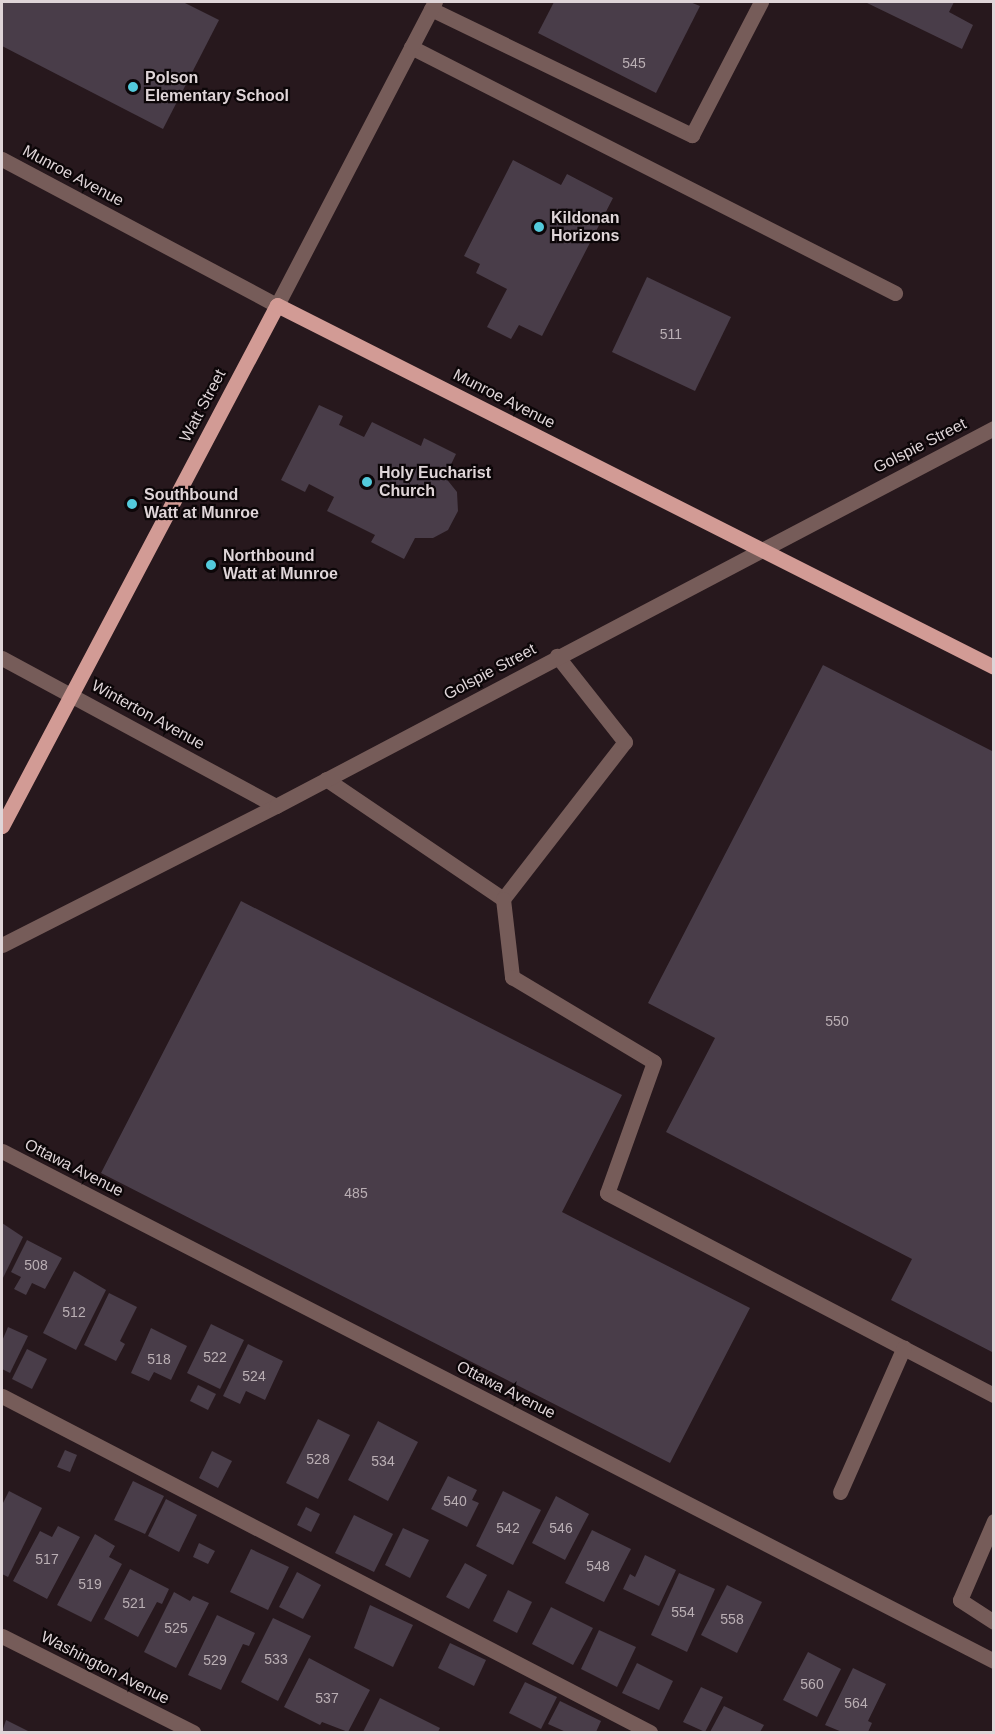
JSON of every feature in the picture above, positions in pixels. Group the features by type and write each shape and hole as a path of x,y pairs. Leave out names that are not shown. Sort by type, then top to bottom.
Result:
{"main road":[{"name":"Munroe Avenue","path":"277,305 762,548 993,667"},
{"name":"Watt Street","path":"2,826 70,693 277,305"}],"street":[{"path":"433,5 692,135 760,2"},
{"name":"Watt Street","path":"277,305 433,5"},
{"path":"411,47 895,293"},
{"name":"Munroe Avenue","path":"2,159 277,305"},
{"name":"Golspie Street","path":"2,945 276,806 993,428"},
{"path":"557,656 625,742 503,899 512,977 654,1062 607,1193 993,1395"},
{"name":"Winterton Avenue","path":"2,658 276,806"},
{"path":"326,779 503,899"},
{"name":"Ottawa Avenue","path":"2,1151 993,1661"},
{"path":"840,1492 904,1347"},
{"path":"2,1396 650,1732"},
{"path":"993,1521 960,1600 993,1622"},
{"name":"Washington Avenue","path":"2,1636 193,1732"}],"building":[{"name":"Polson Elementary School","path":"2,2 183,2 219,20 163,129 2,46"},
{"path":"554,2 690,2 700,6 656,93 538,33"},
{"path":"865,2 954,2 949,12 973,25 962,49"},
{"name":"Kildonan Horizons","path":"513,160 561,185 567,174 613,198 542,336 519,325 511,339 487,327 507,289 476,273 480,264 464,256"},
{"path":"647,277 731,317 695,391 612,352"},
{"name":"Holy Eucharist Church","path":"319,405 343,416 339,425 364,437 372,422 421,446 424,438 456,454 445,477 457,492 458,511 448,530 433,538 415,538 404,559 371,542 375,535 327,511 334,497 309,484 305,492 281,480"},
{"path":"823,665 994,752 994,1353 891,1300 912,1259 666,1132 715,1038 648,1003"},
{"path":"241,901 622,1095 562,1212 750,1308 670,1463 101,1173"},
{"path":"2,1223 23,1237 2,1280"},
{"path":"27,1240 62,1258 45,1289 32,1283 26,1295 14,1289 21,1277 11,1272"},
{"path":"74,1271 106,1290 76,1350 43,1333"},
{"path":"109,1293 137,1307 120,1341 125,1344 116,1361 84,1345"},
{"path":"211,1324 244,1340 220,1389 187,1373"},
{"path":"8,1327 28,1336 10,1373 2,1369 2,1341"},
{"path":"151,1328 187,1346 171,1380 154,1372 149,1381 131,1373"},
{"path":"248,1344 283,1361 265,1400 246,1391 240,1404 223,1396"},
{"path":"27,1349 47,1359 32,1389 12,1379"},
{"path":"198,1385 216,1394 208,1410 190,1401"},
{"path":"318,1419 350,1435 318,1499 286,1483"},
{"path":"378,1421 418,1442 388,1501 348,1480"},
{"path":"65,1450 77,1455 70,1472 57,1467"},
{"path":"212,1451 232,1461 218,1488 199,1478"},
{"path":"448,1476 477,1490 472,1500 479,1503 467,1527 431,1509"},
{"path":"133,1481 164,1496 145,1534 114,1520"},
{"path":"9,1491 42,1508 8,1577 2,1574 2,1505"},
{"path":"503,1491 541,1510 513,1565 476,1546"},
{"path":"556,1496 589,1514 565,1560 532,1543"},
{"path":"166,1499 197,1515 179,1552 148,1536"},
{"path":"306,1507 320,1514 311,1532 297,1525"},
{"path":"354,1515 393,1534 374,1572 335,1553"},
{"path":"58,1526 80,1537 47,1599 13,1581 40,1531 52,1537"},
{"path":"403,1528 429,1540 410,1578 385,1565"},
{"path":"592,1530 631,1549 604,1602 565,1583"},
{"path":"95,1534 115,1546 109,1557 122,1564 91,1622 57,1605"},
{"path":"199,1543 215,1551 208,1564 193,1557"},
{"path":"251,1549 289,1567 268,1610 230,1592"},
{"path":"645,1555 676,1570 659,1606 623,1589 630,1574 635,1577"},
{"path":"465,1563 487,1575 469,1609 446,1597"},
{"path":"130,1569 169,1589 162,1604 157,1602 138,1637 104,1619"},
{"path":"297,1572 321,1585 303,1619 279,1607"},
{"path":"679,1573 715,1589 687,1652 651,1635"},
{"path":"727,1585 762,1602 737,1653 701,1635"},
{"path":"508,1590 532,1602 517,1633 493,1621"},
{"path":"174,1592 190,1601 193,1596 209,1603 176,1668 144,1652"},
{"path":"370,1605 413,1625 393,1667 354,1648"},
{"path":"551,1607 593,1628 573,1665 532,1644"},
{"path":"217,1615 255,1633 249,1646 243,1644 221,1690 188,1675"},
{"path":"273,1618 311,1636 278,1701 241,1682"},
{"path":"599,1630 636,1647 617,1687 581,1669"},
{"path":"450,1643 486,1660 474,1686 438,1668"},
{"path":"808,1652 841,1669 817,1717 783,1700"},
{"path":"309,1658 370,1690 348,1732 322,1722 320,1725 284,1707"},
{"path":"637,1663 673,1681 659,1710 622,1693"},
{"path":"853,1668 886,1684 868,1721 872,1723 868,1732 842,1732 825,1725"},
{"path":"525,1682 557,1697 541,1729 509,1713"},
{"path":"701,1687 723,1697 705,1732 683,1722"},
{"path":"380,1698 440,1728 438,1732 363,1732"},
{"path":"560,1701 601,1721 596,1732 566,1732 548,1724"},
{"path":"724,1706 764,1725 760,1732 710,1732"},
{"path":"6,1720 30,1732 2,1732"}],"place":[{"name":"Polson Elementary School","path":"133,87"},
{"name":"Kildonan Horizons","path":"539,227"},
{"name":"Holy Eucharist Church","path":"367,482"},
{"name":"Southbound Watt at Munroe","path":"132,504"},
{"name":"Northbound Watt at Munroe","path":"211,565"}]}
